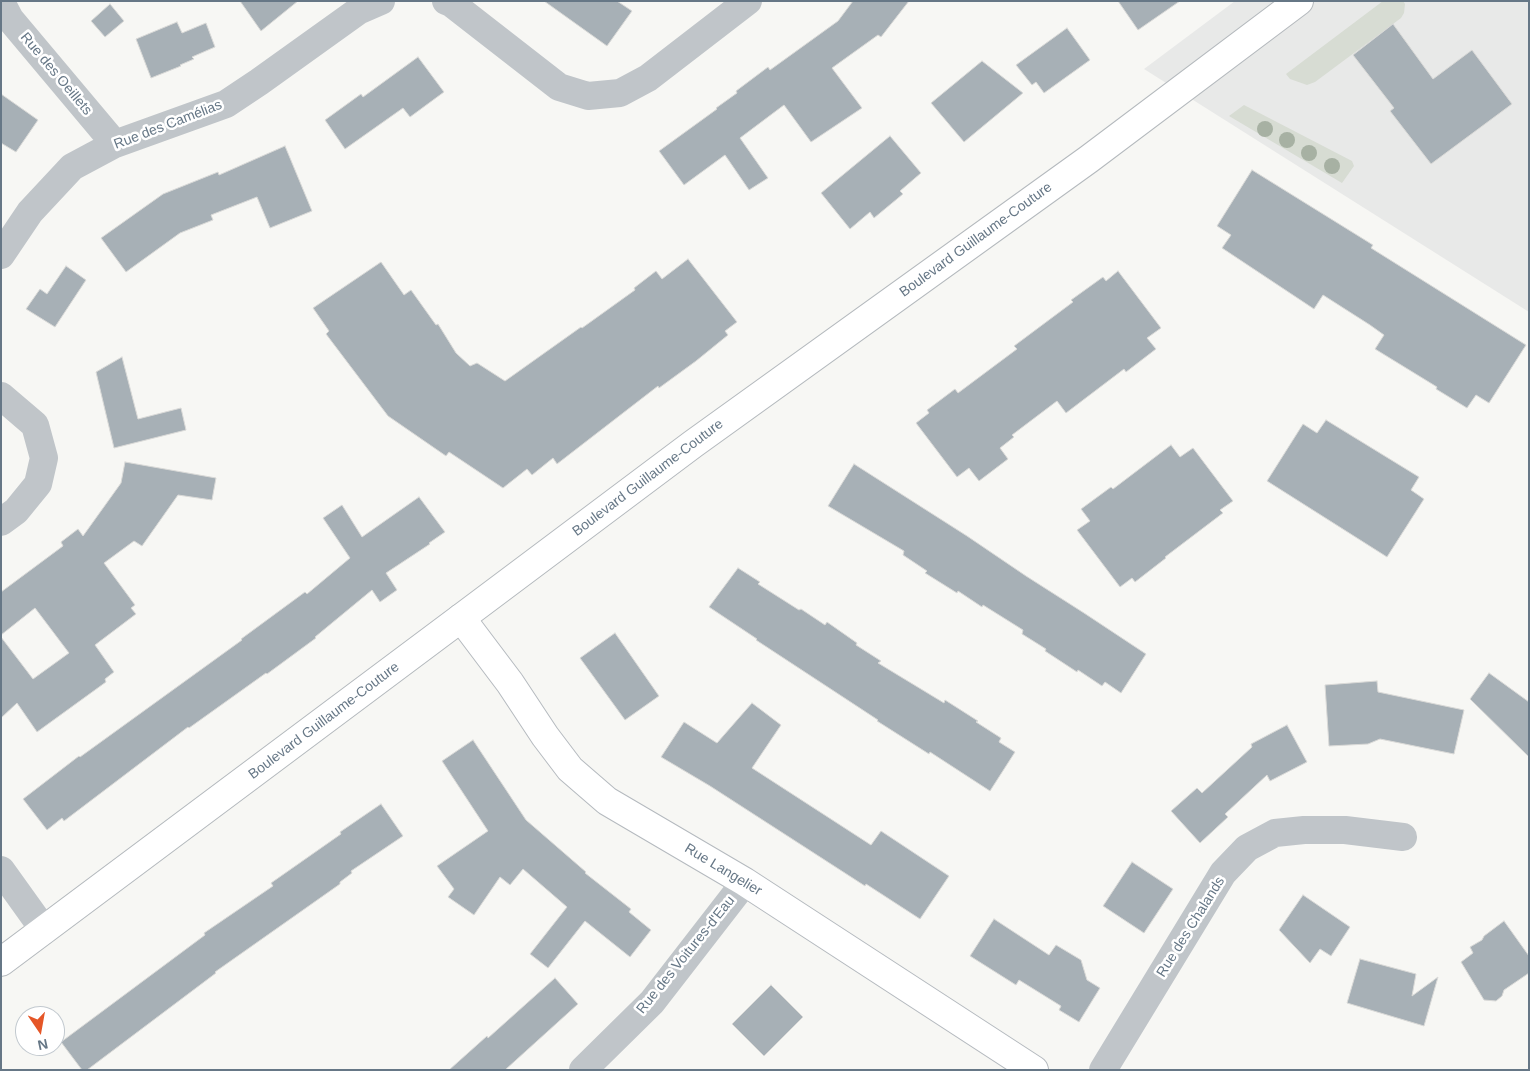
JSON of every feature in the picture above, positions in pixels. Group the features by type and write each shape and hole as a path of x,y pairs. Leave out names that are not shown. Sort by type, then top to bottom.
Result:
{"main road":[{"name":"Boulevard Guillaume-Couture","path":"1,962 693,444 1089,159 1299,1"},
{"name":"Rue Langelier","path":"461,618 510,683 570,769 607,801 745,882 1034,1070"}],"street":[{"name":"Rue des Camélias","path":"1,256 30,212 72,167 115,144 226,104 358,11 381,1"},
{"path":"446,1 559,87 588,96 620,93 648,78 748,1"},
{"name":"Rue des Oeillets","path":"1,2 10,19 115,144"},
{"path":"1,396 35,425 44,458 38,484 16,511 1,522"},
{"name":"Rue des Chalands","path":"1103,1070 1223,873 1247,848 1275,833 1304,830 1345,830 1403,837"},
{"path":"1,870 44,930"},
{"name":"Rue des Voitures-d'Eau","path":"583,1070 652,1002 745,882"}],"shaded area":[{"path":"1235,1 1529,1 1529,312 1144,69"},
{"path":"1383,1 1403,1 1405,4 1404,13 1401,18 1315,82 1307,85 1290,79 1286,74"},
{"path":"1244,105 1352,161 1354,166 1342,183 1229,116"}],"building":[{"path":"240,1 298,1 261,31"},
{"path":"544,1 617,1 632,11 607,46"},
{"path":"853,1 909,1 881,37 878,35 832,68 862,108 811,142 784,105 740,138 768,178 749,190 725,155 684,185 659,151 717,109 737,93 736,91 768,67 770,70 838,21"},
{"path":"1118,1 1180,1 1138,30"},
{"path":"110,4 124,21 105,37 91,21"},
{"path":"177,22 182,33 206,23 215,47 192,57 194,59 181,66 151,78 136,39"},
{"path":"1393,24 1433,79 1472,50 1512,104 1431,164 1390,111 1394,108 1353,55"},
{"path":"1067,28 1090,60 1044,93 1036,82 1032,85 1016,65"},
{"path":"418,57 444,92 410,117 403,108 345,149 325,120 361,94 363,97"},
{"path":"982,61 1023,93 964,142 931,103"},
{"path":"1,94 38,120 16,152 1,143"},
{"path":"890,136 921,173 900,191 903,194 874,218 870,212 850,229 821,193"},
{"path":"285,146 312,211 270,228 257,197 211,215 213,220 180,233 126,272 101,238 163,194 218,172 219,175"},
{"path":"1252,170 1373,245 1371,248 1526,345 1489,403 1476,395 1467,408 1375,349 1384,335 1370,325 1323,295 1314,309 1222,248 1231,235 1217,226"},
{"path":"688,259 737,322 725,331 728,335 557,464 553,458 532,475 527,469 503,488 449,452 446,456 388,416 326,334 329,331 313,308 381,262 404,295 411,290 436,325 438,324 456,353 470,366 477,363 505,381 635,290 634,288 656,271 662,279"},
{"path":"66,266 86,280 55,327 26,309 40,289 47,294"},
{"path":"1118,271 1161,328 1147,338 1156,349 1126,372 1124,369 1066,413 1057,401 1012,435 1014,437 1000,448 1008,459 979,481 969,468 957,477 916,423 929,413 927,410 955,389 958,393 1017,349 1014,346 1073,302 1071,300 1103,277 1106,281"},
{"path":"122,357 138,419 181,408 186,430 114,448 96,372"},
{"path":"1326,420 1419,477 1411,490 1424,499 1387,557 1267,481 1303,424 1317,433"},
{"path":"1171,445 1180,457 1193,448 1233,501 1220,510 1223,513 1135,582 1132,578 1120,587 1077,530 1090,521 1081,509 1111,487 1113,489"},
{"path":"125,462 216,478 212,500 178,495 142,546 134,541 104,563 135,605 131,608 136,614 95,645 114,672 105,679 106,682 37,732 17,703 1,718 1,637 33,679 69,653 35,608 1,635 1,592 63,546 61,542 78,529 83,536 121,483"},
{"path":"854,464 1146,654 1121,693 1105,682 1102,686 1078,670 1077,672 1022,634 1023,630 925,573 927,571 903,555 904,551 828,506"},
{"path":"419,497 445,532 386,573 397,590 380,602 372,590 316,638 267,674 188,727 64,821 62,818 47,830 23,799 79,756 242,640 305,592 307,594 350,558 323,518 342,505 362,537"},
{"path":"738,568 760,582 758,584 799,610 801,609 825,625 827,622 857,643 856,645 881,661 878,663 944,703 945,700 1001,738 999,742 1015,752 990,791 930,752 929,754 877,721 709,607"},
{"path":"615,633 659,696 625,720 580,658"},
{"path":"1489,673 1529,702 1529,757 1470,699"},
{"path":"1377,681 1378,692 1464,710 1454,754 1380,739 1368,744 1329,746 1325,685"},
{"path":"752,703 781,725 752,768 871,845 881,831 949,876 920,919 661,757 684,722 717,743"},
{"path":"1287,725 1307,762 1270,781 1267,775 1225,814 1228,817 1200,843 1171,811 1197,788 1202,793 1252,747 1251,744"},
{"path":"473,740 526,820 585,873 631,909 629,912 651,930 630,957 585,921 548,968 530,954 567,907 523,869 510,885 500,877 474,915 448,897 454,889 437,866 488,831 442,761"},
{"path":"381,804 403,836 351,871 352,873 340,884 215,972 87,1070 82,1070 65,1047 65,1039 205,935 204,933 273,886 271,883 341,834 340,832"},
{"path":"1132,862 1173,889 1144,933 1103,906"},
{"path":"1303,895 1350,927 1331,956 1320,949 1310,963 1279,930"},
{"path":"994,919 1049,955 1056,945 1081,960 1087,980 1100,988 1079,1022 1059,1010 1061,1006 1019,980 1016,985 970,956"},
{"path":"1504,921 1529,956 1529,973 1504,990 1502,996 1496,1001 1484,1000 1461,962 1473,953 1470,947 1482,940 1484,936"},
{"path":"1360,959 1416,974 1412,996 1438,977 1424,1026 1347,1003"},
{"path":"555,978 578,1004 505,1070 449,1070 487,1036 488,1038"},
{"path":"771,985 803,1017 764,1056 732,1024"}]}
